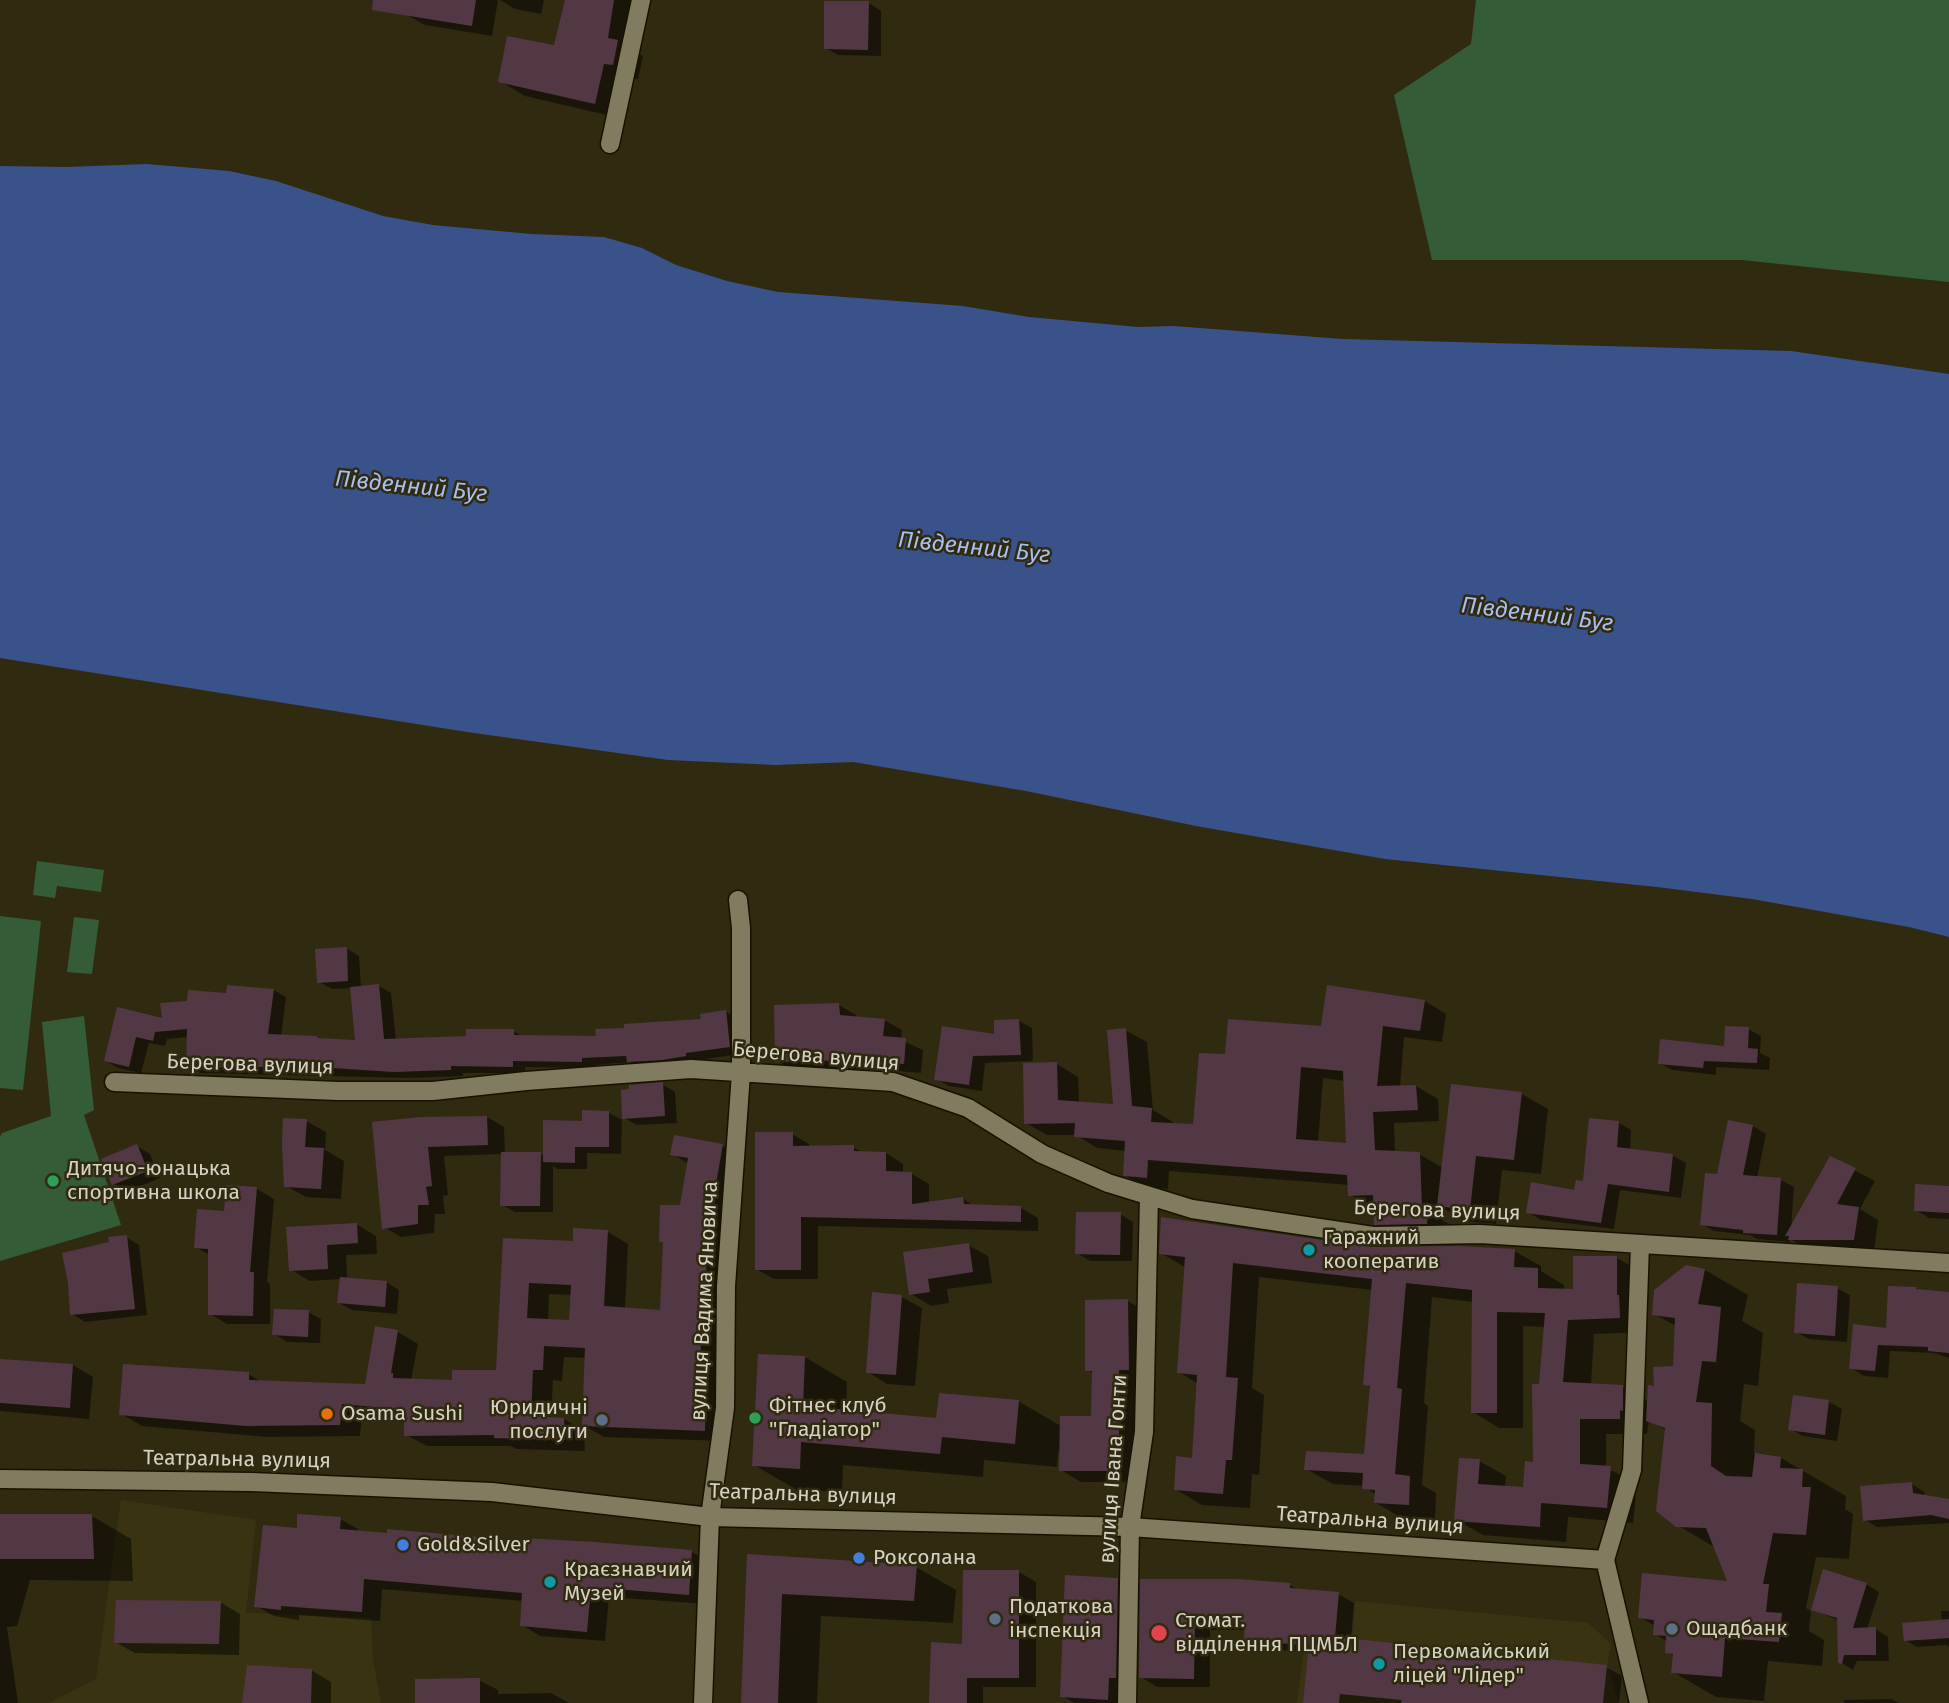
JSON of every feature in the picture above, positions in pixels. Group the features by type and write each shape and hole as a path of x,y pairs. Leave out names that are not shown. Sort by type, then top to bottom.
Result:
{"street":[{"path":"610,144 640,0"},
{"name":"вулиця Вадима Яновича","path":"703,1703 710,1517 725,1408 726,1286 741,1073 741,928 738,900"},
{"name":"Берегова вулиця","path":"114,1082 338,1091 433,1091 691,1069 892,1082 968,1108 1042,1154 1108,1183 1192,1209 1373,1236 1480,1234 1949,1264"},
{"name":"вулиця Івана Гонти","path":"1127,1703 1130,1527 1144,1432 1149,1196"},
{"path":"1639,1703 1605,1560 1632,1470 1640,1245"},
{"name":"Театральна вулиця","path":"0,1479 252,1482 492,1492 710,1517 1130,1527 1605,1560"}],"shaded area":[{"path":"121,1500 256,1520 246,1613 371,1618 373,1660 381,1703 49,1703 96,1679"},
{"path":"1355,1601 1588,1623 1611,1644 1607,1665 1619,1703 1297,1703 1304,1649 1309,1646 1352,1650"}],"green space":[{"path":"1476,0 1949,0 1949,282 1742,260 1432,260 1394,95 1471,44"},
{"path":"37,861 104,870 101,892 57,886 55,898 33,895"},
{"path":"0,916 41,921 23,1090 0,1088"},
{"path":"74,917 99,920 92,974 67,972"},
{"name":"Дитячо-юнацька спортивна школа","path":"84,1016 94,1110 84,1115 121,1225 0,1261 0,1137 2,1133 51,1116 42,1022"}],"water":[{"name":"Південний Буг","path":"147,164 229,171 276,181 383,216 433,225 531,234 604,237 642,248 676,265 727,281 778,292 963,306 1029,317 1138,327 1174,326 1342,339 1791,351 1949,374 1949,937 1909,927 1752,899 1385,859 1196,826 1026,791 853,762 776,765 668,760 467,732 0,658 0,166"}],"building":[{"path":"373,0 476,0 472,26 372,10"},
{"path":"565,0 614,0 608,38 618,40 613,65 604,64 595,104 498,82 507,36 554,45"},
{"path":"824,1 869,1 868,50 824,49"},
{"path":"347,947 348,981 317,983 315,949"},
{"path":"379,984 384,1039 466,1036 466,1029 514,1029 514,1035 596,1036 595,1029 624,1028 624,1024 701,1019 700,1014 726,1010 730,1047 686,1053 686,1056 662,1060 627,1062 626,1056 582,1058 582,1062 513,1061 513,1067 451,1066 451,1070 394,1072 316,1067 186,1067 187,1029 155,1032 153,1041 136,1037 129,1067 104,1061 117,1007 162,1018 160,1003 187,1001 188,990 226,993 227,985 274,989 268,1034 355,1040 350,987"},
{"path":"1327,985 1425,1000 1420,1031 1383,1026 1377,1086 1416,1085 1418,1110 1373,1112 1375,1150 1420,1152 1422,1210 1428,1210 1427,1224 1374,1225 1373,1195 1348,1196 1347,1175 1148,1160 1147,1178 1123,1176 1125,1141 1074,1137 1075,1123 1024,1124 1023,1063 1057,1062 1058,1100 1113,1104 1107,1030 1126,1028 1132,1106 1152,1108 1151,1122 1193,1124 1199,1053 1225,1054 1228,1019 1321,1026","holes":["1301,1067 1343,1071 1346,1143 1296,1139"]},
{"path":"839,1003 840,1015 885,1019 883,1036 906,1038 904,1064 855,1060 775,1062 774,1005"},
{"path":"1019,1019 1021,1055 973,1056 969,1085 934,1080 942,1026 994,1034 994,1020"},
{"path":"1725,1026 1749,1027 1748,1048 1758,1049 1757,1063 1704,1061 1703,1068 1658,1064 1660,1039 1724,1046"},
{"path":"663,1082 665,1116 622,1119 621,1090 629,1089 629,1085"},
{"path":"1451,1084 1522,1092 1514,1160 1476,1156 1470,1210 1437,1206"},
{"path":"582,1110 609,1111 609,1147 575,1147 575,1163 543,1162 543,1120 582,1121"},
{"path":"487,1116 488,1145 428,1147 432,1186 426,1187 429,1205 418,1205 418,1224 382,1229 372,1122 420,1117"},
{"path":"283,1118 307,1119 305,1147 324,1148 321,1189 284,1187"},
{"path":"1589,1118 1619,1121 1617,1147 1673,1154 1669,1192 1608,1184 1601,1223 1526,1213 1531,1182 1574,1190 1576,1180 1583,1181"},
{"path":"1728,1120 1753,1125 1743,1175 1781,1178 1777,1235 1743,1233 1743,1230 1700,1225 1705,1173 1717,1174"},
{"path":"755,1132 793,1132 793,1146 854,1145 854,1151 886,1152 886,1171 912,1172 912,1204 963,1197 964,1204 1021,1206 1021,1222 801,1217 801,1270 755,1270"},
{"path":"674,1135 723,1144 714,1195 707,1194 706,1283 698,1382 706,1382 705,1431 582,1426 585,1348 544,1346 543,1370 533,1370 531,1416 564,1418 565,1440 494,1438 494,1435 404,1436 404,1410 342,1404 340,1425 246,1426 119,1415 123,1364 249,1372 249,1380 365,1384 375,1326 398,1330 391,1373 393,1378 452,1380 452,1370 496,1370 503,1238 573,1241 573,1228 608,1230 604,1306 660,1310 663,1242 659,1242 660,1205 680,1205 688,1158 670,1155","holes":["529,1283 571,1285 569,1320 527,1318"]},
{"path":"137,1144 148,1171 112,1185 101,1159"},
{"path":"501,1152 541,1152 540,1206 500,1206"},
{"path":"1830,1156 1856,1168 1837,1204 1859,1207 1854,1240 1788,1240 1789,1236 1785,1236"},
{"path":"1915,1184 1949,1186 1949,1213 1914,1211"},
{"path":"226,1185 257,1187 250,1272 254,1272 253,1316 208,1315 208,1249 194,1248 197,1209 224,1211"},
{"path":"1076,1212 1121,1212 1120,1255 1075,1254"},
{"path":"1161,1217 1372,1247 1458,1246 1515,1249 1514,1267 1538,1268 1538,1288 1573,1289 1573,1256 1617,1256 1620,1318 1568,1320 1563,1382 1623,1385 1623,1411 1620,1410 1620,1419 1580,1419 1580,1464 1611,1466 1607,1508 1541,1503 1540,1527 1454,1521 1459,1458 1480,1459 1478,1484 1523,1487 1525,1461 1533,1462 1532,1384 1539,1384 1545,1313 1497,1312 1497,1413 1471,1413 1472,1290 1406,1283 1397,1388 1402,1389 1395,1474 1410,1476 1409,1505 1374,1503 1375,1490 1362,1489 1363,1473 1304,1470 1306,1451 1364,1454 1370,1386 1363,1385 1372,1279 1233,1263 1226,1377 1238,1378 1232,1460 1226,1460 1223,1494 1174,1490 1176,1456 1192,1458 1197,1375 1177,1373 1185,1257 1159,1254"},
{"path":"357,1223 358,1243 327,1245 328,1269 289,1271 286,1227"},
{"path":"127,1235 135,1309 70,1315 68,1283 62,1253 109,1242 108,1237"},
{"path":"969,1243 973,1272 928,1279 930,1292 909,1295 903,1252"},
{"path":"1686,1265 1705,1269 1698,1304 1721,1307 1716,1362 1702,1361 1696,1402 1712,1403 1711,1466 1726,1476 1752,1477 1755,1453 1781,1457 1780,1468 1803,1469 1802,1487 1811,1487 1806,1535 1773,1533 1763,1584 1769,1584 1766,1612 1782,1613 1779,1642 1725,1638 1722,1677 1671,1673 1673,1654 1665,1653 1666,1636 1653,1635 1654,1620 1638,1618 1642,1573 1727,1581 1706,1528 1676,1527 1656,1511 1665,1428 1646,1421 1648,1385 1654,1386 1653,1367 1673,1366 1675,1318 1652,1315 1654,1290"},
{"path":"340,1277 387,1281 385,1307 337,1303"},
{"path":"1797,1283 1838,1286 1835,1336 1794,1333"},
{"path":"1888,1286 1949,1292 1949,1353 1928,1351 1928,1347 1878,1345 1875,1371 1849,1369 1853,1324 1886,1328"},
{"path":"872,1292 902,1295 896,1375 866,1373"},
{"path":"1128,1299 1129,1370 1119,1370 1119,1471 1059,1471 1060,1416 1091,1416 1092,1371 1085,1371 1085,1300"},
{"path":"274,1309 309,1310 308,1337 272,1335"},
{"path":"758,1354 805,1356 803,1406 936,1418 939,1393 1019,1400 1015,1444 942,1437 940,1454 801,1442 800,1469 752,1466"},
{"path":"0,1359 73,1364 70,1408 0,1403"},
{"path":"1793,1395 1829,1400 1825,1435 1788,1430"},
{"path":"1912,1482 1913,1493 1949,1499 1949,1519 1931,1515 1863,1521 1860,1486"},
{"path":"0,1514 92,1514 94,1559 0,1559"},
{"path":"297,1514 341,1517 340,1529 387,1533 387,1529 524,1541 524,1538 692,1550 689,1595 591,1587 587,1632 520,1626 522,1593 364,1579 362,1612 281,1606 281,1610 254,1607 263,1525 297,1528"},
{"path":"747,1554 917,1565 914,1601 782,1594 778,1703 741,1703"},
{"path":"1823,1569 1867,1583 1853,1628 1876,1627 1876,1655 1844,1655 1842,1664 1838,1663 1837,1618 1811,1610"},
{"path":"963,1570 1019,1570 1019,1678 967,1678 967,1703 929,1703 931,1642 962,1644"},
{"path":"1065,1575 1118,1578 1116,1678 1109,1678 1108,1700 1060,1697"},
{"path":"1140,1579 1237,1579 1290,1583 1290,1588 1339,1592 1335,1637 1607,1665 1603,1703 1401,1703 1402,1700 1340,1694 1339,1703 1303,1703 1309,1645 1244,1641 1245,1622 1195,1621 1194,1679 1139,1678"},
{"path":"116,1600 221,1601 219,1644 114,1643"},
{"path":"1949,1619 1949,1638 1904,1641 1902,1623"},
{"path":"247,1665 312,1669 311,1703 242,1703"},
{"path":"480,1678 480,1703 415,1703 415,1679"}],"place":[{"name":"Дитячо-юнацька спортивна школа","path":"53,1181"},
{"name":"Гаражний кооператив","path":"1309,1250"},
{"name":"Osama Sushi","path":"327,1414"},
{"name":"Фітнес клуб \"Гладіатор\"","path":"755,1418"},
{"name":"Юридичні послуги","path":"602,1420"},
{"name":"Gold&Silver","path":"403,1545"},
{"name":"Роксолана","path":"859,1558"},
{"name":"Краєзнавчий Музей","path":"550,1582"},
{"name":"Податкова інспекція","path":"995,1619"},
{"name":"Ощадбанк","path":"1672,1629"},
{"name":"Стомат. відділення ПЦМБЛ","path":"1159,1633"},
{"name":"Первомайський ліцей \"Лідер\"","path":"1379,1664"}]}
